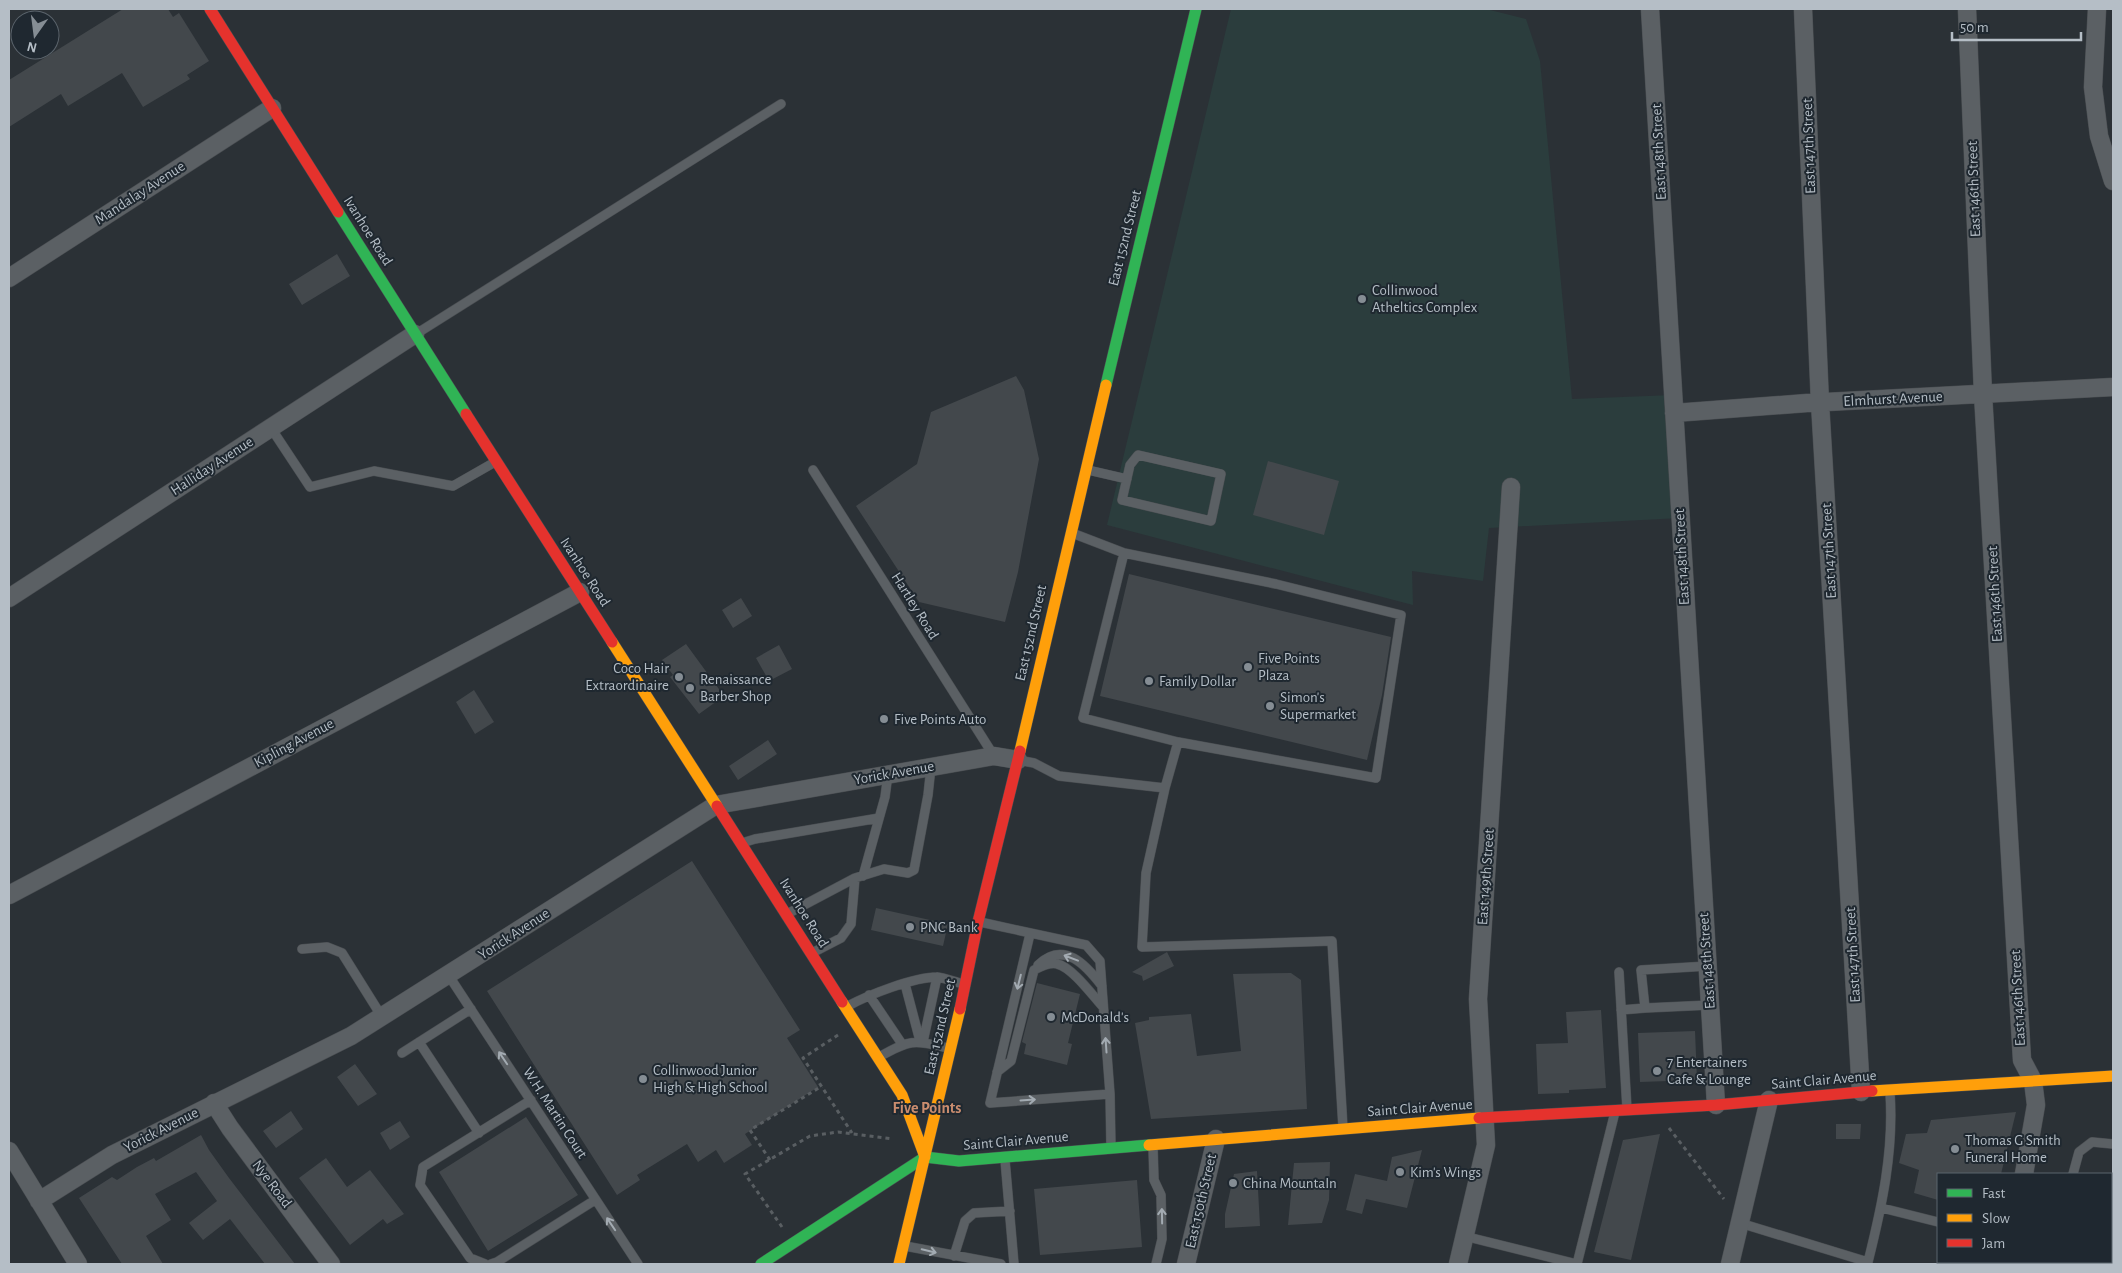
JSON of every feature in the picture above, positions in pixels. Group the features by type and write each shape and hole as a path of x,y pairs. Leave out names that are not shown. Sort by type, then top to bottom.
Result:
{"street":[{"name":"Ivanhoe Road","path":"210,9 415,334 902,1095 925,1157"},
{"name":"East 152nd Street","path":"899,1264 966,985 978,922 1018,760 1070,532 1196,9"},
{"name":"East 148th Street","path":"1650,9 1716,1105"},
{"name":"East 147th Street","path":"1803,9 1820,403 1861,1092"},
{"name":"East 146th Street","path":"1967,9 1983,394 2022,1060 2033,1081 2036,1105 2024,1173"},
{"path":"2097,9 2092,87 2099,136 2113,181"},
{"name":"Mandalay Avenue","path":"9,278 272,108"},
{"name":"Halliday Avenue","path":"9,598 415,334"},
{"name":"Elmhurst Avenue","path":"1674,413 2113,387"},
{"name":"East 149th Street","path":"1458,1264 1486,1145 1478,999 1511,487"},
{"name":"Kipling Avenue","path":"9,895 580,592"},
{"name":"Yorick Avenue","path":"39,1201 112,1155 352,1036 716,805 994,756 1018,760"},
{"name":"Saint Clair Avenue","path":"925,1157 960,1161 1484,1118 1716,1105 1861,1092 2113,1076"},
{"path":"1730,1264 1769,1100"},
{"name":"Nye Road","path":"214,1103 230,1128 331,1264"},
{"name":"East 150th Street","path":"1186,1264 1216,1139"},
{"path":"9,1151 78,1264"},
{"path":"761,1264 925,1157"}],"lane":[{"path":"415,334 781,104"},
{"path":"271,428 310,487 374,471 453,486 497,462"},
{"path":"1138,455 1221,474 1211,521 1122,500 1127,479 1134,459 1138,455"},
{"path":"1085,469 1127,479"},
{"name":"Hartley Road","path":"814,470 994,756"},
{"path":"1070,532 1124,553 1276,584 1401,615 1376,778 1178,742 1083,718 1124,553"},
{"path":"1178,742 1165,788 1146,873 1142,947 1332,941 1343,1129"},
{"path":"1018,760 1034,763 1058,776 1165,788"},
{"path":"787,914 859,877 884,869 908,873 914,870 928,795 931,767"},
{"path":"811,953 841,938 851,924 859,877 880,818 888,774"},
{"path":"741,843 880,818"},
{"path":"978,922 1086,946 1100,961 1110,1094 1111,1148"},
{"path":"1030,934 990,1103 1110,1094"},
{"path":"302,949 327,947 342,953 382,1017"},
{"path":"997,1072 1011,1060 1034,970 1048,958 1058,955 1070,956 1090,970 1102,986"},
{"path":"1034,970 1046,965 1057,964 1082,983 1104,1007"},
{"path":"1645,1008 1641,970 1708,966"},
{"path":"1464,1236 1578,1264 1621,1110 1619,972"},
{"name":"W.H. Martin Court","path":"449,976 638,1264"},
{"path":"846,1007 869,995 937,977 966,985"},
{"path":"921,1042 937,977"},
{"path":"905,984 921,1042"},
{"path":"869,995 902,1044"},
{"path":"1621,1010 1710,1005"},
{"path":"402,1053 471,1009"},
{"path":"419,1042 479,1133"},
{"path":"878,1058 902,1044 921,1042 951,1049"},
{"path":"1868,1262 1882,1208 1892,1125 1890,1090"},
{"path":"485,1264 470,1258 420,1185 424,1168 531,1100"},
{"path":"2073,1173 2079,1152 2092,1142 2113,1144"},
{"path":"1152,1144 1154,1180 1161,1195 1162,1239 1156,1264"},
{"path":"1005,1157 1014,1264"},
{"path":"491,1264 498,1262 595,1200"},
{"path":"1882,1208 1937,1222"},
{"path":"954,1256 965,1221 974,1213 1010,1211"},
{"path":"1740,1223 1878,1264"},
{"path":"904,1246 1000,1264"}],"path":[{"path":"838,1035 803,1058 852,1134"},
{"path":"770,1160 750,1130 822,1086"},
{"path":"1668,1127 1724,1198"},
{"path":"782,1227 745,1174 810,1136 838,1132 893,1139"}],"shaded area":[{"name":"Collinwood Atheltics Complex","path":"1231,9 1486,9 1526,19 1540,61 1572,399 1673,395 1680,518 1489,528 1483,581 1412,571 1413,605 1107,525"}],"building":[{"path":"123,9 168,9 173,17 179,13 209,61 187,75 190,79 143,107 122,73 68,106 61,94 9,127 9,80 41,60 60,60 60,48"},
{"path":"337,254 350,276 302,305 289,284"},
{"path":"1016,376 1024,390 1039,459 1018,572 1005,622 919,602 856,506 917,464 931,412"},
{"path":"1268,461 1339,481 1324,535 1253,515"},
{"name":"Five Points Plaza","path":"1129,574 1391,637 1382,695 1367,760 1100,696"},
{"path":"741,598 752,616 733,628 722,610"},
{"path":"686,644 724,696 699,714 670,677 673,675 662,660"},
{"path":"779,645 792,669 769,681 756,658"},
{"path":"474,690 494,722 475,734 456,702"},
{"path":"768,740 777,754 738,780 729,766"},
{"path":"692,861 800,1030 787,1038 818,1087 745,1134 752,1145 724,1163 716,1150 698,1162 687,1144 637,1175 640,1180 617,1195 487,991"},
{"name":"PNC Bank","path":"876,908 948,924 943,946 871,930"},
{"path":"1167,952 1174,966 1143,981 1142,976 1132,972"},
{"path":"1291,973 1301,980 1307,1109 1151,1119 1135,1023 1149,1020 1149,1017 1191,1014 1197,1056 1241,1051 1233,974"},
{"name":"McDonald's","path":"1037,983 1080,994 1068,1043 1072,1044 1067,1065 1024,1054 1026,1044 1022,1042"},
{"path":"1601,1010 1606,1088 1569,1090 1569,1093 1538,1094 1536,1044 1568,1043 1566,1012"},
{"path":"1695,1031 1697,1080 1640,1082 1638,1033"},
{"path":"355,1064 377,1094 358,1106 337,1077"},
{"path":"291,1111 303,1129 276,1148 263,1131"},
{"name":"Thomas G Smith Funeral Home","path":"2016,1112 2001,1173 1937,1173 1937,1200 1914,1193 1919,1170 1899,1163 1906,1134 1927,1133 1931,1120"},
{"path":"526,1117 578,1195 488,1251 439,1172"},
{"path":"400,1121 410,1137 390,1150 380,1133"},
{"path":"1836,1124 1861,1124 1860,1139 1836,1139"},
{"path":"1660,1134 1631,1260 1594,1252 1623,1140"},
{"path":"201,1135 229,1178 295,1264 265,1264 230,1219 203,1240 189,1223 217,1201 196,1172 155,1194 171,1220 146,1236 163,1264 122,1264 79,1198 112,1177 117,1180 137,1167 154,1158 156,1161"},
{"path":"1422,1150 1407,1208 1366,1199 1362,1214 1346,1210 1355,1174 1387,1181 1392,1157"},
{"path":"326,1158 347,1187 370,1170 404,1214 387,1224 383,1219 350,1245 299,1178"},
{"path":"1330,1162 1329,1200 1322,1223 1288,1225 1294,1163"},
{"path":"1257,1171 1260,1226 1225,1228 1225,1214 1234,1174"},
{"path":"1137,1180 1142,1247 1040,1255 1034,1189"}],"traffic: fast":[{"path":"1106,385 1196,9"},
{"path":"338,212 466,414"},
{"path":"761,1264 925,1157 959,1161 1149,1145"}],"traffic: slow":[{"path":"1020,751 1106,385"},
{"path":"612,642 717,806"},
{"path":"842,1002 902,1095 925,1157"},
{"path":"899,1264 960,1009"},
{"path":"1872,1091 2113,1076"},
{"path":"1149,1145 1479,1118"}],"traffic: jam":[{"path":"210,9 338,212"},
{"path":"466,414 612,642"},
{"path":"960,1009 978,922 1020,751"},
{"path":"717,806 842,1002"},
{"path":"1479,1118 1716,1105 1872,1091"}],"place":[{"name":"Collinwood Atheltics Complex","path":"1362,299"},
{"name":"Five Points Plaza","path":"1248,667"},
{"name":"Coco Hair Extraordinaire","path":"679,677"},
{"name":"Family Dollar","path":"1149,681"},
{"name":"Renaissance Barber Shop","path":"690,688"},
{"name":"Simon's Supermarket","path":"1270,706"},
{"name":"Five Points Auto","path":"884,719"},
{"name":"PNC Bank","path":"910,927"},
{"name":"McDonald's","path":"1051,1017"},
{"name":"7 Entertainers Cafe & Lounge","path":"1657,1071"},
{"name":"Collinwood Junior High & High School","path":"643,1079"},
{"name":"Thomas G Smith Funeral Home","path":"1955,1149"},
{"name":"Kim's Wings","path":"1400,1172"},
{"name":"China MountaIn","path":"1233,1183"}],"district":[{"name":"Five Points","path":"927,1108"}]}
